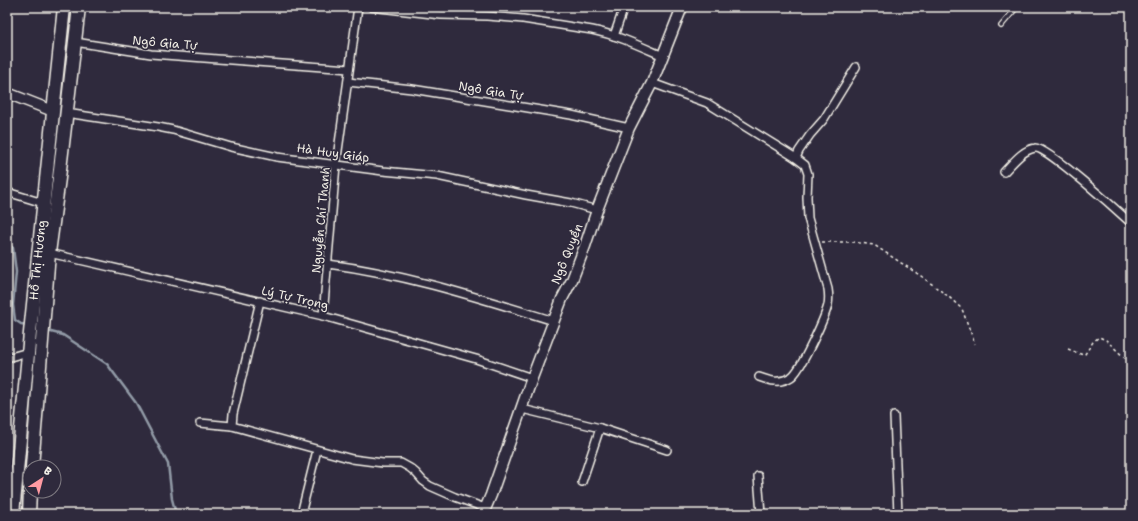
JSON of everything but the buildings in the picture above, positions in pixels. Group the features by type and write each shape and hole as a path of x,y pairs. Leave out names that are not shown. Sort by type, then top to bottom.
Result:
{"main road":[{"name":"Hồ Thị Hương","path":"11,508 64,7"},
{"name":"Hồ Thị Hương","path":"33,459 49,253 60,178 66,113 79,7"},
{"path":"53,111 66,113"},
{"path":"29,514 30,499"}],"street":[{"name":"Nguyễn Chí Thanh","path":"323,316 336,165 358,7"},
{"path":"371,7 441,15 487,16 522,19 592,30 614,36 663,56"},
{"path":"614,36 624,7"},
{"name":"Ngô Quyền","path":"484,511 532,378 585,246 597,210 629,128 652,83 682,7"},
{"name":"Ngô Gia Tự","path":"75,42 151,54 349,69"},
{"path":"796,158 810,135 834,105 856,67"},
{"name":"Ngô Gia Tự","path":"348,82 394,86 427,91 571,115 629,128"},
{"path":"652,83 707,103 805,165 808,174 808,218 829,297 828,306 802,362 792,376 782,381 772,382 759,377"},
{"path":"7,94 53,111"},
{"name":"Hà Huy Giáp","path":"66,113 173,130 231,147 277,157 437,176 571,203 597,210"},
{"path":"1004,172 1027,151 1038,148 1043,150 1131,223"},
{"path":"7,192 43,204"},
{"name":"Lý Tự Trọng","path":"49,253 323,316 476,359 532,378"},
{"path":"328,264 422,282 554,321"},
{"path":"232,426 233,414 260,301"},
{"path":"7,358 28,352"},
{"path":"522,409 600,428 667,450"},
{"path":"894,416 898,514"},
{"path":"200,423 232,426 352,459 383,463 401,463 410,468 430,486 484,511"},
{"path":"582,482 600,428"},
{"path":"301,514 317,450"},
{"path":"758,476 761,514"}],"lane":[{"path":"1001,26 1017,7"}],"path":[{"path":"814,241 853,242 874,245 921,276 962,309 975,344"},
{"path":"1068,349 1083,355 1095,339 1099,337 1106,340 1131,364"}],"waterway":[{"path":"7,243 13,248 16,272 13,305 15,320 21,324 27,325"},
{"path":"47,331 63,335 107,364 136,403 168,464 172,499 176,514"}]}
